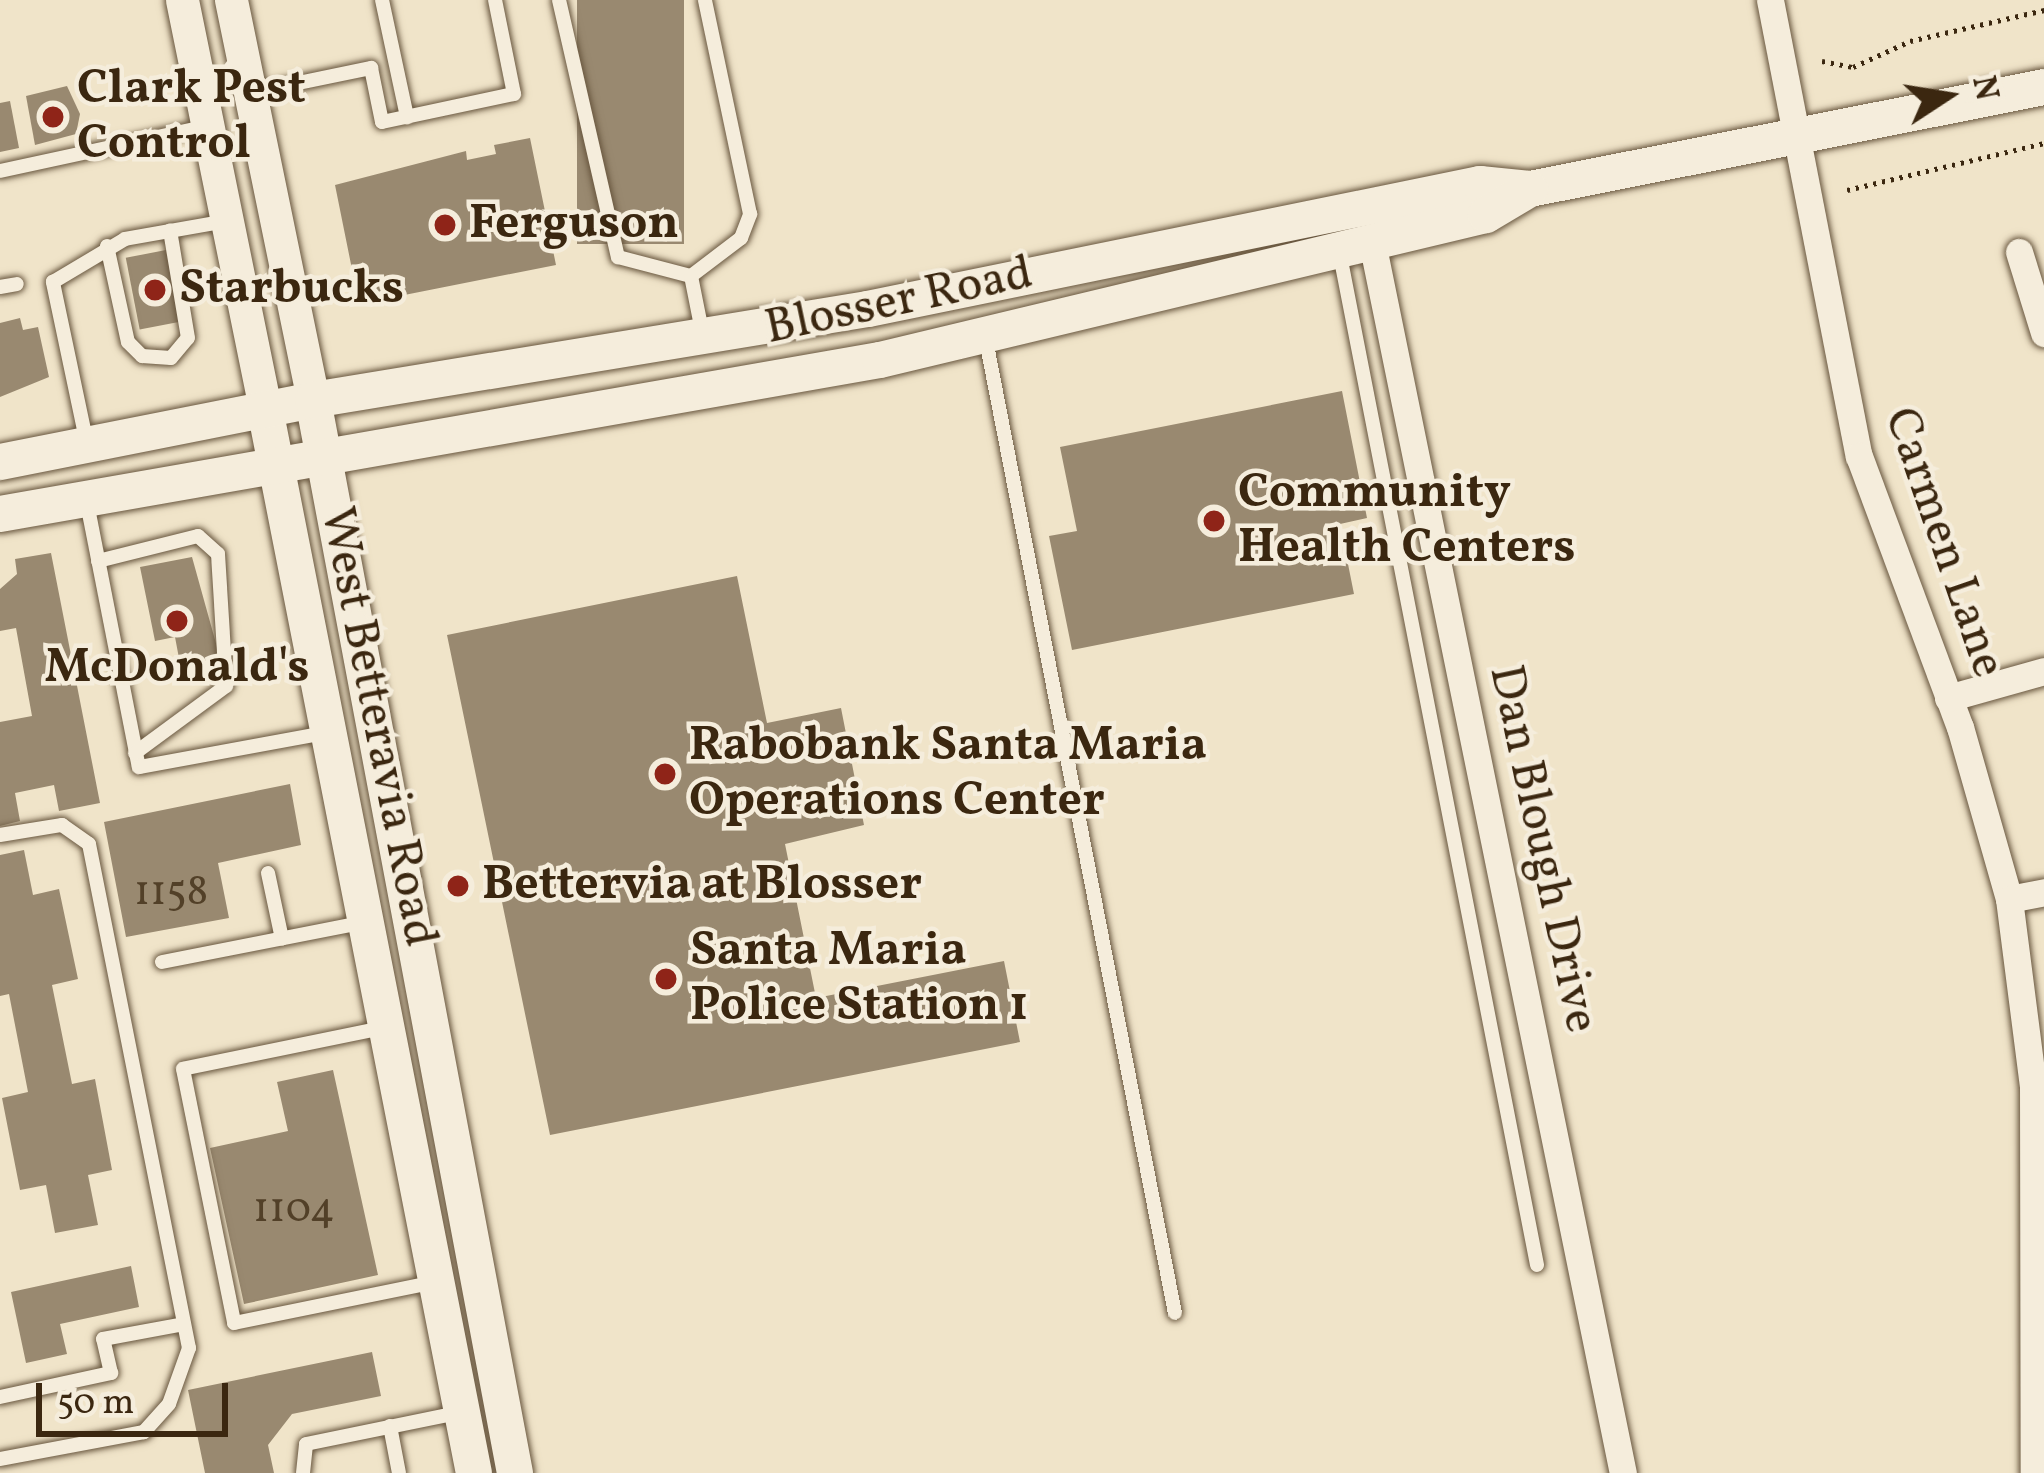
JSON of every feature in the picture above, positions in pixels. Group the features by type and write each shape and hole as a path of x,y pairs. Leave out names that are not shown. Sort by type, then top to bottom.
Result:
{"main road":[{"name":"Blosser Road","path":"0,462 314,400 703,336 1480,184 1530,189 2044,87"},
{"name":"Blosser Road","path":"0,514 985,335 1486,215 1530,189"},
{"name":"West Betteravia Road","path":"314,400 515,1473"},
{"name":"West Betteravia Road","path":"265,409 474,1473"}],"street":[{"name":"West Betteravia Road","path":"182,0 265,409"},
{"name":"West Betteravia Road","path":"231,0 314,400"},
{"name":"Carmen Lane","path":"1770,0 1858,456 1948,698 2009,899 2033,1086 2034,1473"},
{"name":"Dan Blough Drive","path":"1356,246 1623,1473"},
{"path":"2019,252 2042,322"},
{"path":"1948,698 2038,673"},
{"path":"2009,899 2044,892"}],"lane":[{"path":"382,0 406,117"},
{"path":"250,93 370,68 382,122 514,94 495,0"},
{"path":"559,0 618,257 691,276"},
{"path":"691,276 741,238 749,214 704,0"},
{"path":"0,171 208,126"},
{"path":"87,444 53,282 107,247 227,221"},
{"path":"107,247 128,342 142,356 171,358 188,338 170,231"},
{"path":"1356,246 1537,1265"},
{"path":"691,276 703,336"},
{"path":"0,287 16,284"},
{"path":"985,335 1175,1313"},
{"path":"86,498 139,767 154,770 329,732"},
{"path":"98,561 198,536 218,554 226,686 136,753"},
{"path":"0,835 62,826 89,844 184,1324 187,1369 156,1425 0,1459"},
{"path":"268,873 282,939"},
{"path":"162,962 366,922"},
{"path":"387,1027 183,1070 234,1323 436,1282"},
{"path":"0,1396 110,1373 103,1340 184,1324"},
{"path":"303,1473 306,1444 462,1412"},
{"path":"390,1426 400,1473"}],"path":[{"path":"1822,61 1853,67 1910,41 2044,10"},
{"path":"1847,190 2044,143"}],"building":[{"path":"577,0 684,0 684,244 577,244"},
{"name":"Clark Pest Control","path":"67,86 80,114 76,134 35,145 26,96"},
{"path":"10,101 19,148 0,152 0,103"},
{"name":"Ferguson","path":"530,138 556,265 359,304 335,185 466,151 467,160 496,154 494,145"},
{"path":"166,250 180,322 140,329 126,258"},
{"path":"20,318 23,330 38,327 49,377 0,397 0,323"},
{"name":"Community Health Centers","path":"1342,391 1367,518 1340,524 1354,594 1072,650 1049,536 1077,531 1060,447"},
{"path":"51,553 100,803 59,811 54,785 15,793 20,821 0,826 0,722 32,716 16,628 0,631 0,589 17,574 15,559"},
{"path":"192,557 222,665 214,679 184,685 175,637 155,641 140,567"},
{"path":"737,576 767,723 841,708 864,825 785,844 816,998 1004,961 1020,1042 550,1135 447,635"},
{"path":"290,784 301,845 218,863 229,918 126,937 104,822"},
{"path":"24,850 33,895 59,889 78,979 52,985 72,1084 95,1079 112,1170 88,1175 98,1225 55,1233 46,1185 20,1190 2,1098 28,1092 9,994 0,996 0,855"},
{"path":"333,1070 378,1275 244,1304 210,1148 288,1131 277,1082"},
{"path":"131,1266 139,1307 60,1324 67,1354 26,1363 11,1292"},
{"path":"372,1352 381,1396 292,1414 268,1445 274,1473 205,1473 188,1390"}],"place":[{"name":"Clark Pest Control","path":"53,117"},
{"name":"Ferguson","path":"445,225"},
{"name":"Starbucks","path":"155,290"},
{"name":"Community Health Centers","path":"1214,521"},
{"name":"McDonald's","path":"177,621"},
{"name":"Rabobank Santa Maria Operations Center","path":"665,774"},
{"name":"Bettervia at Blosser","path":"458,886"},
{"name":"Santa Maria Police Station 1","path":"666,979"}]}
